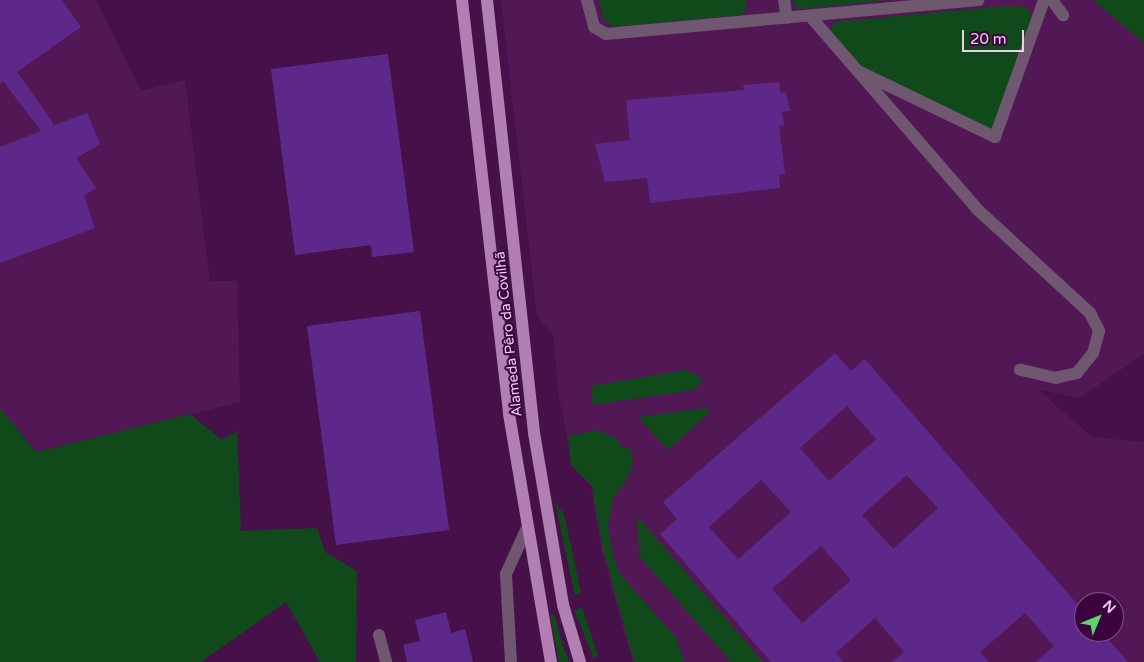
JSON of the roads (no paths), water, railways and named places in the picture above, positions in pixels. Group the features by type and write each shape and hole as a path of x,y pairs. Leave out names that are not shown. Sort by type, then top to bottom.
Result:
{"main road":[{"name":"Alameda Pêro da Covilhã","path":"462,0 526,530 550,662"},
{"name":"Alameda Pêro da Covilhã","path":"487,0 534,433 563,606 580,662"}],"street":[{"path":"587,0 594,27 606,34 978,0"},
{"path":"784,0 787,18"},
{"path":"856,70 995,137 1044,0"},
{"path":"1052,0 1063,15"},
{"path":"810,16 977,209 1090,313 1099,331 1093,353 1077,373 1056,378 1020,370"},
{"path":"511,662 506,574 526,530"},
{"path":"379,634 386,662"}]}
